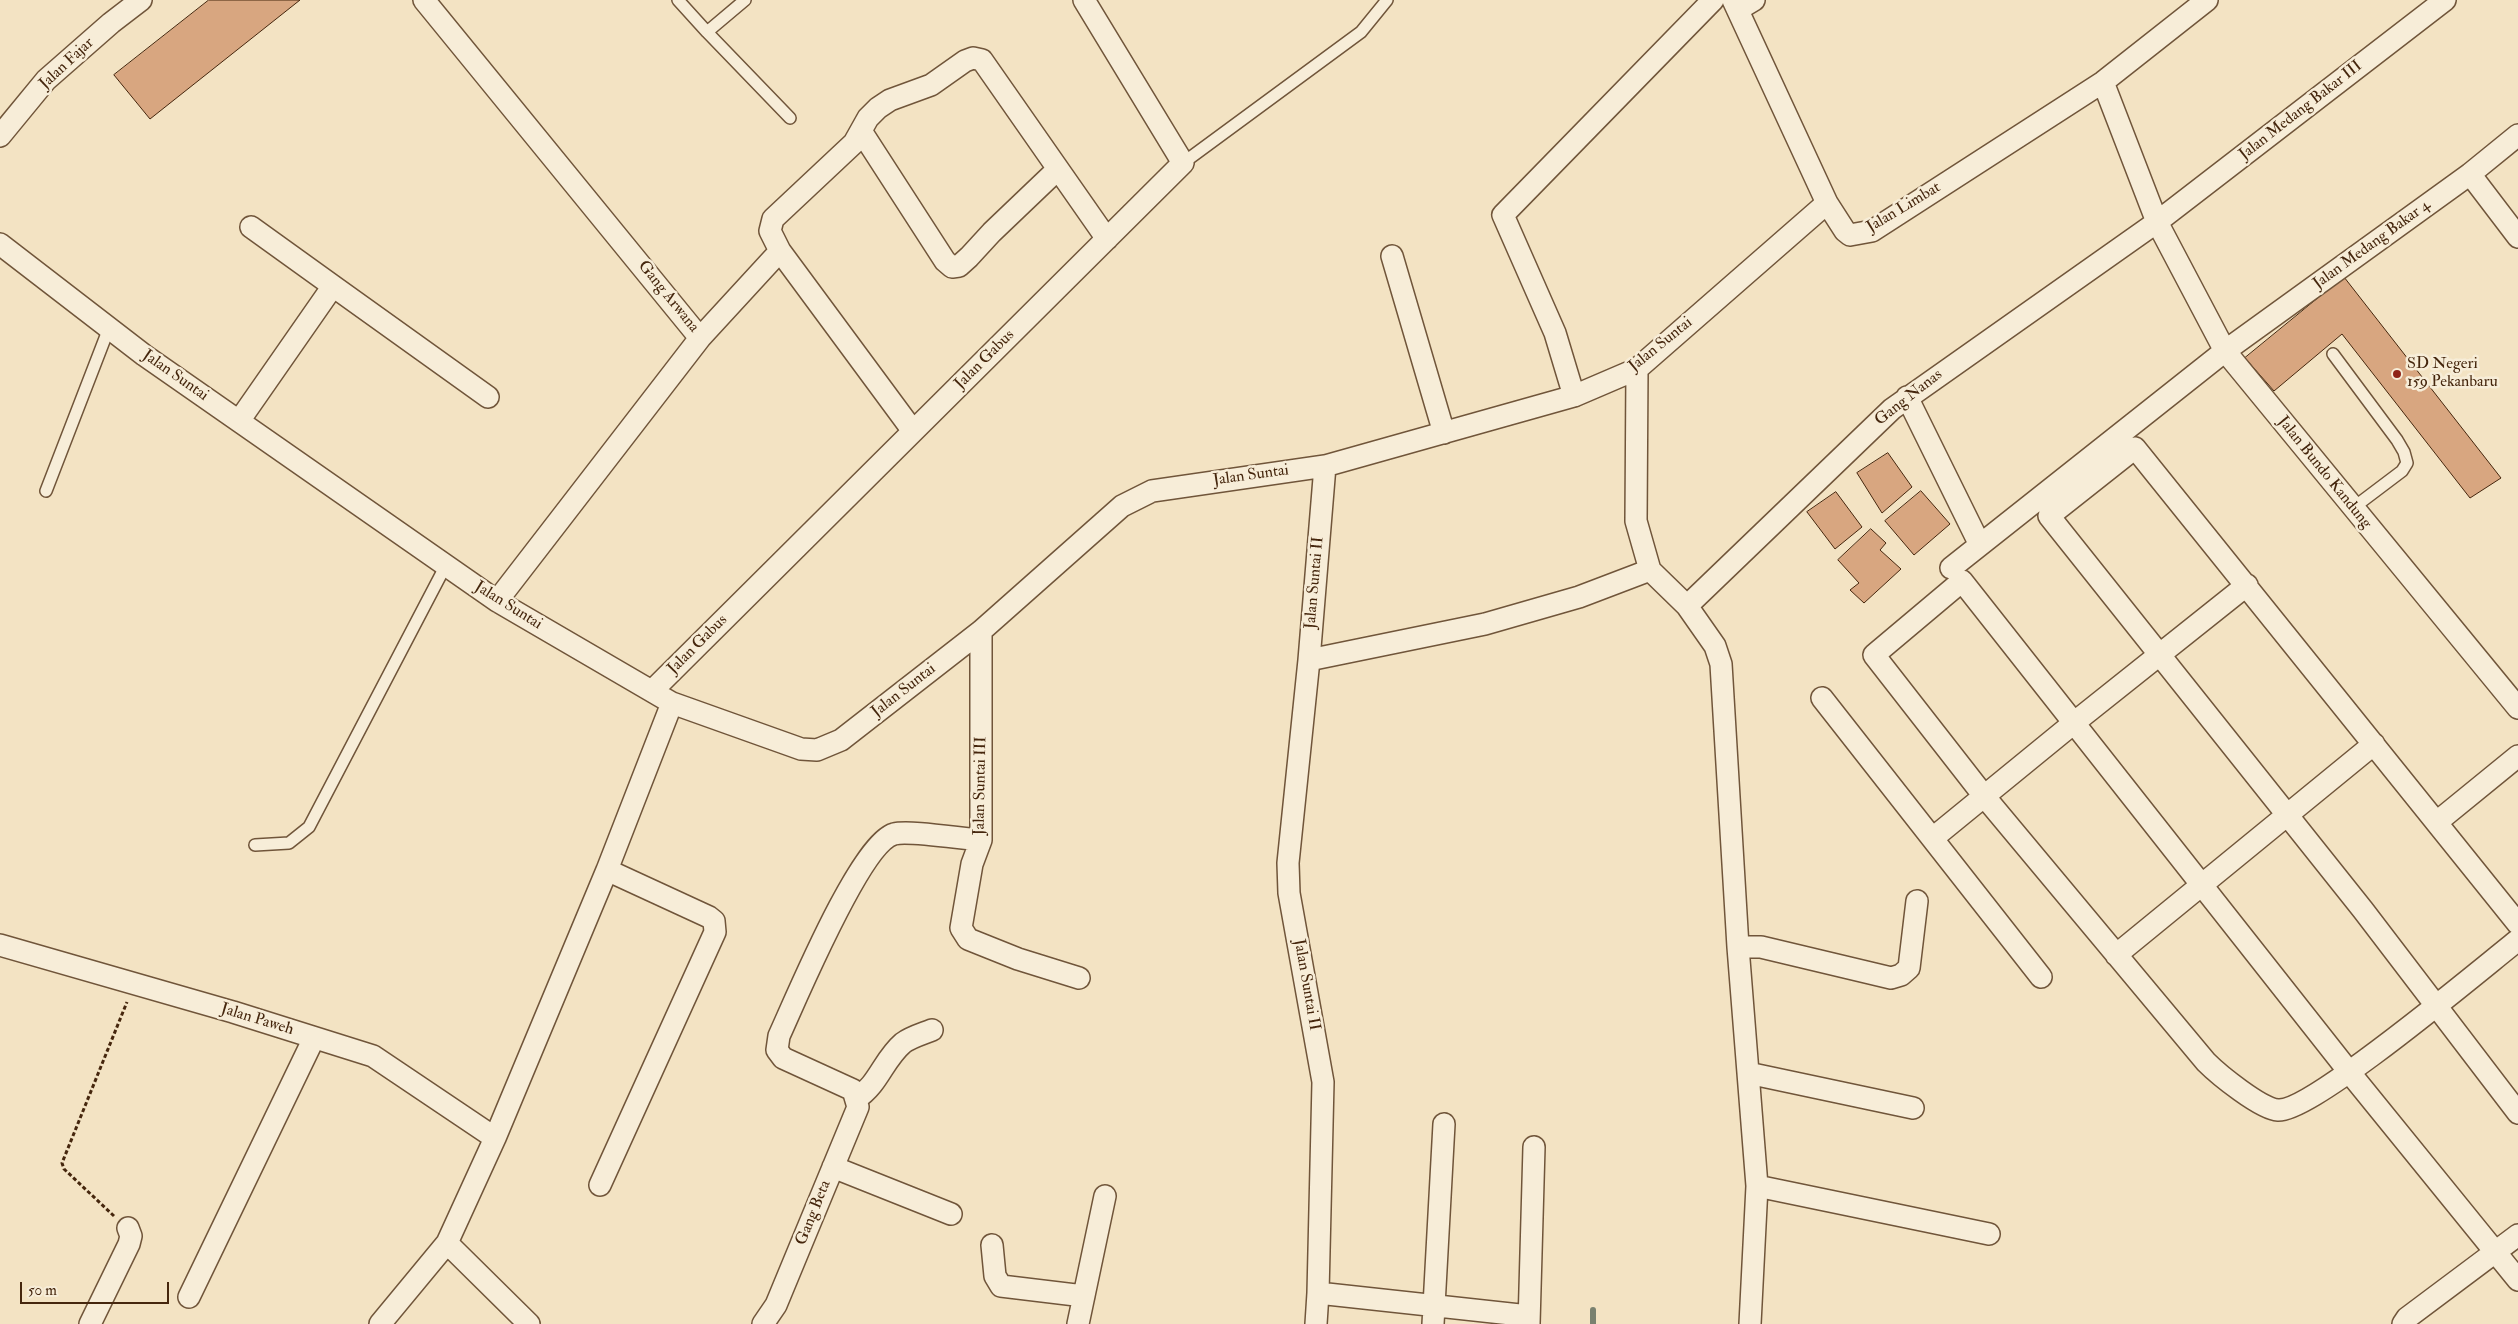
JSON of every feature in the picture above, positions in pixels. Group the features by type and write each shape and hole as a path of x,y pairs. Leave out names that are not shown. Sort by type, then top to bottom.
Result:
{"street":[{"name":"Jalan Fajar","path":"0,136 46,80 111,23 141,0"},
{"name":"Gang Arwana","path":"424,0 700,338 497,601"},
{"path":"1084,0 1183,164"},
{"path":"1574,396 1555,333 1503,214 1713,0"},
{"name":"Jalan Medang Bakar III","path":"2157,222 2445,0"},
{"name":"Jalan Limbat","path":"1742,3 1827,203 1845,231 1850,234 1872,231 2103,82"},
{"path":"2103,82 2198,3"},
{"path":"913,432 780,251 770,231 773,219 854,142 868,118 890,100 931,85 965,61 973,58 982,60 1107,239"},
{"name":"Jalan Bundo Kandung","path":"2103,82 2157,222 2225,352 2518,708"},
{"path":"861,131 945,261 952,267 959,266 969,257 1058,169"},
{"name":"Jalan Medang Bakar 4","path":"1951,568 2225,352 2470,174 2518,136"},
{"name":"Jalan Gabus","path":"652,691 1183,164"},
{"path":"2470,174 2518,237"},
{"name":"Jalan Suntai","path":"0,244 108,328 497,601 672,703 801,749 817,750 841,740 981,631 1122,506 1136,498 1152,491 1325,466 1574,396 1636,369 1827,203"},
{"name":"Gang Nanas","path":"1687,606 1892,409 2157,222"},
{"path":"251,227 488,397"},
{"path":"700,338 780,251"},
{"path":"1392,256 1444,433"},
{"path":"239,421 333,286"},
{"path":"1636,369 1636,522 1650,570 1687,606 1715,646 1720,664 1738,947 1757,1186 1750,1324"},
{"path":"1908,397 1980,545"},
{"path":"2518,924 2135,448 2049,516 2287,813 2518,1112"},
{"name":"Jalan Suntai II","path":"1316,1324 1324,1082 1289,893 1288,863 1309,660 1325,466"},
{"path":"1309,660 1485,624 1579,597 1650,570"},
{"path":"2518,940 2350,1073 2304,1102 2287,1110 2275,1110 2264,1105 2224,1078 2206,1062 1984,796 1874,655 1962,581 2350,1073 2518,1280"},
{"path":"1933,838 2074,722 2247,585"},
{"name":"Jalan Suntai III","path":"981,631 981,840 972,864 961,928 968,939 1018,959 1079,978"},
{"path":"1822,698 2041,977"},
{"path":"380,1324 446,1243 494,1138 607,870 672,703"},
{"path":"2116,956 2287,813 2374,744"},
{"path":"2437,822 2518,756"},
{"path":"932,1030 905,1042 896,1051 869,1090 856,1099 853,1090 783,1058 777,1050 779,1036 834,918 872,852 886,838 902,833 981,840"},
{"path":"600,1185 715,932 714,921 709,917 607,870"},
{"path":"1738,947 1761,947 1891,978 1901,975 1909,968 1917,901"},
{"name":"Jalan Paweh","path":"0,945 233,1012 373,1056 494,1138"},
{"path":"189,1297 314,1038"},
{"path":"1748,1073 1912,1108"},
{"name":"Gang Beta","path":"763,1324 776,1305 858,1107 856,1099"},
{"path":"1433,1315 1444,1124"},
{"path":"1318,1293 1433,1315 1529,1320 1534,1147"},
{"path":"833,1167 951,1214"},
{"path":"1757,1186 1989,1234"},
{"path":"1078,1324 1105,1196"},
{"path":"90,1324 129,1244 131,1236 128,1228"},
{"path":"2403,1324 2407,1318 2518,1234"},
{"path":"446,1243 529,1324"},
{"path":"992,1245 995,1276 1001,1286 1084,1296"}],"lane":[{"path":"678,0 790,118"},
{"path":"707,32 744,0"},
{"path":"1183,164 1361,32 1388,0"},
{"path":"46,491 108,328"},
{"path":"2333,354 2397,440 2404,452 2407,463 2402,471 2353,508"},
{"path":"255,845 290,843 309,827 446,565"}],"path":[{"path":"128,1228 62,1164 135,984"}],"building":[{"path":"209,0 300,0 150,119 114,75"},
{"name":"SD Negeri 159 Pekanbaru","path":"2344,277 2501,478 2470,498 2342,334 2274,391 2245,358"},
{"path":"1888,453 1912,487 1882,513 1857,473"},
{"path":"1921,491 1950,524 1914,555 1885,521"},
{"path":"1836,492 1862,527 1835,549 1807,512"},
{"path":"1871,529 1886,543 1880,550 1901,569 1864,603 1850,590 1859,583 1838,560"}],"waterway":[{"path":"1593,1310 1593,1324"}],"place":[{"name":"SD Negeri 159 Pekanbaru","path":"2397,374"}]}
